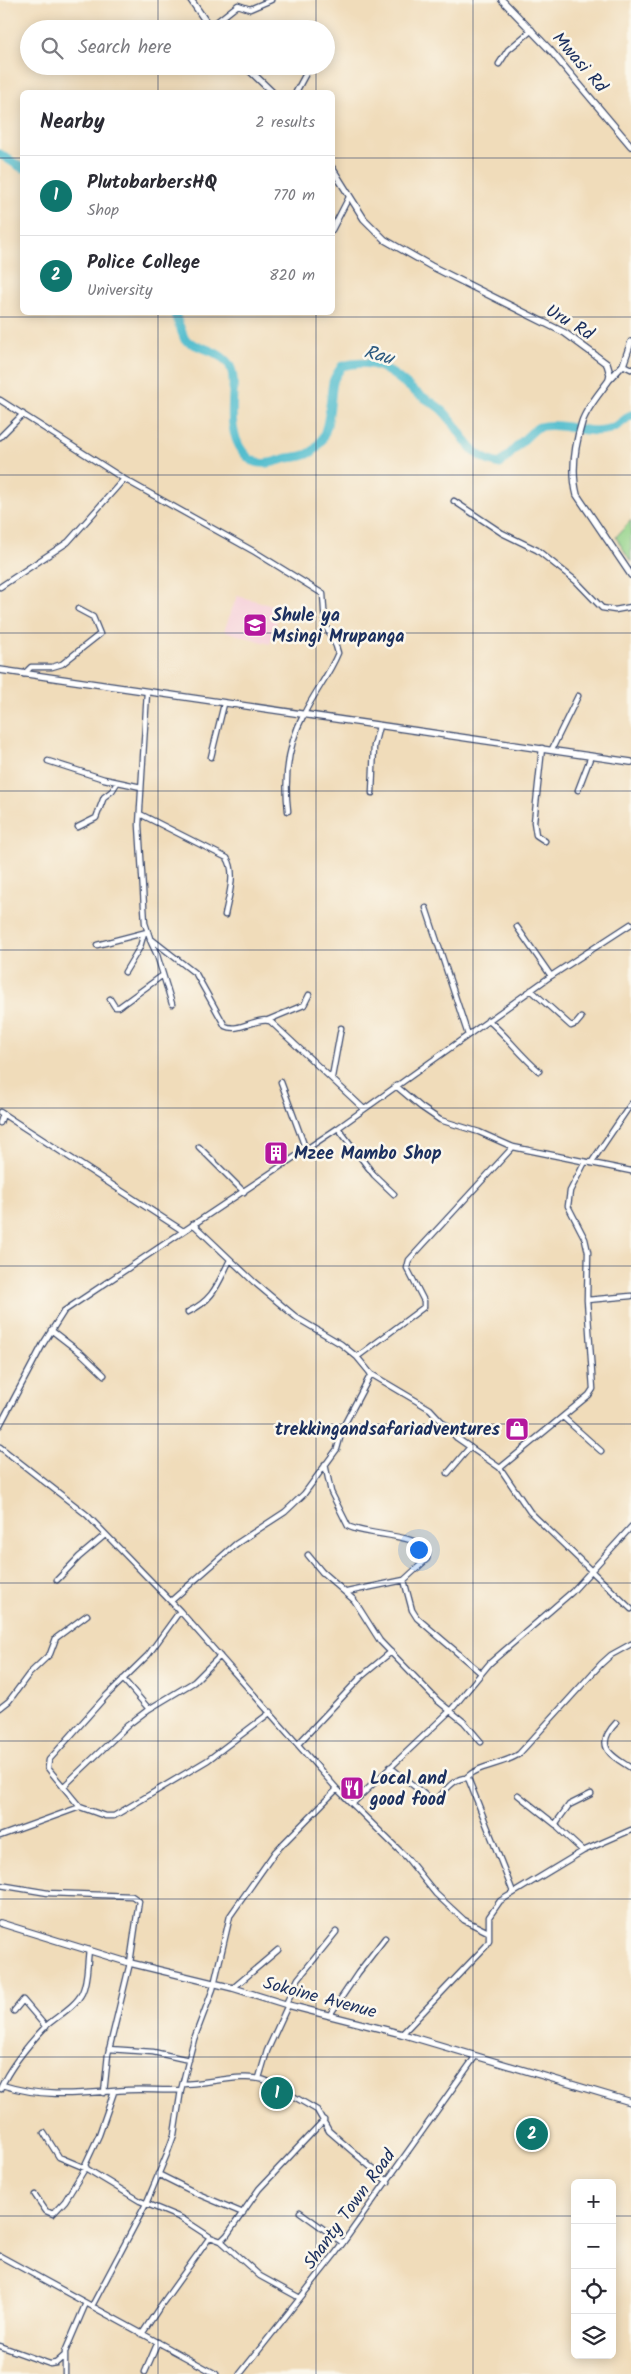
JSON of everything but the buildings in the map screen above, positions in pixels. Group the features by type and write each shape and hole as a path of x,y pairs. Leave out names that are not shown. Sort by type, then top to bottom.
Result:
{"street":[{"path":"191,0 205,20"},
{"path":"220,20 238,5 250,9 271,0"},
{"name":"Mwasi Rd","path":"502,0 532,30 631,146"},
{"path":"499,64 508,50 532,30"},
{"path":"254,75 270,90"},
{"path":"297,90 305,75"},
{"name":"Uru Rd","path":"335,173 370,227 385,240 431,266 565,333 607,364 610,369 609,380"},
{"path":"335,224 349,197"},
{"path":"631,342 623,365 609,380 588,411 581,428 574,466 574,482 577,495 631,575"},
{"path":"623,365 631,369"},
{"path":"0,400 124,480 255,552 323,594 325,625 338,653 303,715 291,744 286,780 288,811"},
{"path":"0,437 23,414"},
{"path":"0,588 68,542 124,480"},
{"path":"454,502 480,521 543,554 576,580 602,608 614,610 631,607"},
{"path":"24,674 31,667 52,667 62,664 100,634 93,617 78,609"},
{"path":"0,670 631,762"},
{"path":"147,692 140,814 144,916 146,932 150,938 172,1004"},
{"path":"552,749 578,696"},
{"path":"211,757 224,704"},
{"path":"372,793 374,746 379,726"},
{"path":"542,748 534,822 536,835 545,841"},
{"path":"578,790 591,756"},
{"path":"48,761 117,783 141,787"},
{"path":"78,827 96,818 104,797 113,790 117,783"},
{"path":"140,814 227,858 231,872 226,916"},
{"path":"426,908 468,1035"},
{"path":"0,1425 51,1330 64,1311 192,1224 306,1150 551,976 631,924"},
{"path":"517,927 551,976"},
{"path":"97,945 146,932"},
{"path":"125,972 140,947 146,932"},
{"path":"150,938 196,974 227,1028 268,1020 304,1005 309,995"},
{"path":"110,999 116,1007 119,1007 163,975"},
{"path":"531,990 571,1026 576,1024 581,1018"},
{"path":"268,1020 278,1026 364,1109"},
{"path":"488,1020 505,1034 522,1057 539,1071"},
{"path":"332,1077 342,1028"},
{"path":"281,1082 306,1150"},
{"path":"396,1086 440,1120 479,1132 513,1147 631,1171"},
{"path":"591,1163 631,1104"},
{"path":"0,1123 2,1113 183,1230"},
{"path":"338,1128 374,1175 394,1194"},
{"path":"199,1147 244,1192"},
{"path":"357,1357 424,1307 424,1301 407,1268 408,1260 513,1147"},
{"path":"500,1468 589,1395 593,1389 587,1300 588,1245 568,1206 570,1191 585,1162"},
{"path":"192,1224 254,1282 298,1318 341,1344 357,1357 371,1374 430,1409 454,1435 500,1468 530,1512 631,1609"},
{"path":"188,1312 200,1306 212,1295 230,1260"},
{"path":"587,1300 631,1296"},
{"path":"51,1330 82,1354 104,1375"},
{"path":"171,1601 247,1535 285,1512 304,1494 336,1449 343,1427 371,1374"},
{"path":"563,1417 601,1451"},
{"path":"0,1446 79,1507 171,1601 337,1789 407,1858 436,1894 464,1920 488,1932"},
{"path":"448,1472 470,1447"},
{"path":"325,1464 331,1492 350,1527 411,1541 427,1550 427,1559 404,1580 347,1592"},
{"path":"353,1803 451,1710 481,1673 510,1644 572,1592 631,1527"},
{"path":"57,1580 79,1557 105,1535"},
{"path":"308,1555 322,1572 347,1592 376,1636 438,1701 451,1710 481,1742"},
{"path":"404,1580 412,1610 417,1618 481,1673"},
{"path":"180,1611 148,1655 123,1678 49,1760 48,1768 80,1807 105,1816 114,1816 208,1760 271,1712"},
{"path":"0,1708 9,1701 29,1674 50,1654 56,1638 87,1615"},
{"path":"390,1767 434,1802 446,1788 477,1770 502,1763 520,1754 606,1659 631,1644"},
{"path":"298,1743 362,1676 391,1652"},
{"path":"63,1787 128,1725 149,1709 194,1682 220,1656"},
{"path":"123,1678 149,1709"},
{"path":"616,1723 607,1732 605,1744 611,1754 631,1768"},
{"path":"467,1777 513,1892"},
{"path":"92,2306 146,2204 174,2135 182,2087 200,2021 214,1984 227,1924 235,1908 275,1852 337,1789"},
{"path":"556,1825 569,1805 591,1794"},
{"path":"518,1795 556,1825 583,1851"},
{"path":"0,1836 80,1807"},
{"path":"402,2034 477,1957 489,1941 489,1917 500,1901 583,1851 631,1830"},
{"path":"0,1886 48,1893 136,1897 140,1903 130,1963 109,2049 104,2093"},
{"name":"Sokoine Avenue","path":"0,1923 130,1963 233,1988 287,2005 402,2034 631,2102"},
{"path":"259,2078 267,2051 298,1980 336,1932"},
{"path":"329,2016 358,1973 386,1938"},
{"path":"89,1950 82,1994 46,2027 13,2064 1,2087 27,2092 83,2095 182,2087 259,2078 317,2110 329,2131 388,2182"},
{"path":"233,1988 278,1950"},
{"path":"14,2011 23,2000 46,2027"},
{"path":"109,2049 153,2052 189,2060"},
{"name":"Shanty Town Road","path":"240,2374 343,2243 388,2182 475,2056"},
{"path":"35,2195 46,2211 53,2214 65,2201 85,2168 114,2092"},
{"path":"221,2241 266,2180 324,2120"},
{"path":"44,2133 59,2157 85,2168 146,2204 185,2220 210,2237 221,2241 260,2276 300,2298"},
{"path":"158,2174 243,2213"},
{"path":"300,2212 343,2243"},
{"path":"142,2334 210,2237"},
{"path":"0,2256 216,2374"},
{"path":"64,2374 64,2356 86,2302"},
{"path":"145,2372 158,2342"},
{"path":"0,2346 50,2364 56,2363 64,2356"}],"shaded area":[{"path":"237,596 281,607 270,644 224,631"}],"green space":[{"path":"631,520 631,562 616,537"}],"waterway":[{"name":"Rau","path":"0,154 20,167"},
{"name":"Rau","path":"175,315 185,340 219,355 228,363 232,371 233,380 233,428 243,452 247,457 258,463 271,463 303,456 313,451 321,441 327,425 334,378 342,366 354,364 364,363 390,372 443,411 467,443 480,456 500,464 539,427 557,426 595,431 604,430 617,426 631,415"}],"place":[{"name":"Shule ya Msingi Mrupanga","path":"255,625"},
{"name":"Mzee Mambo Shop","path":"276,1153"},
{"name":"trekkingandsafariadventures","path":"517,1429"},
{"name":"Local and good food","path":"352,1788"},
{"name":"PlutobarbersHQ","path":"277,2093"},
{"name":"Police College","path":"532,2134"}]}
